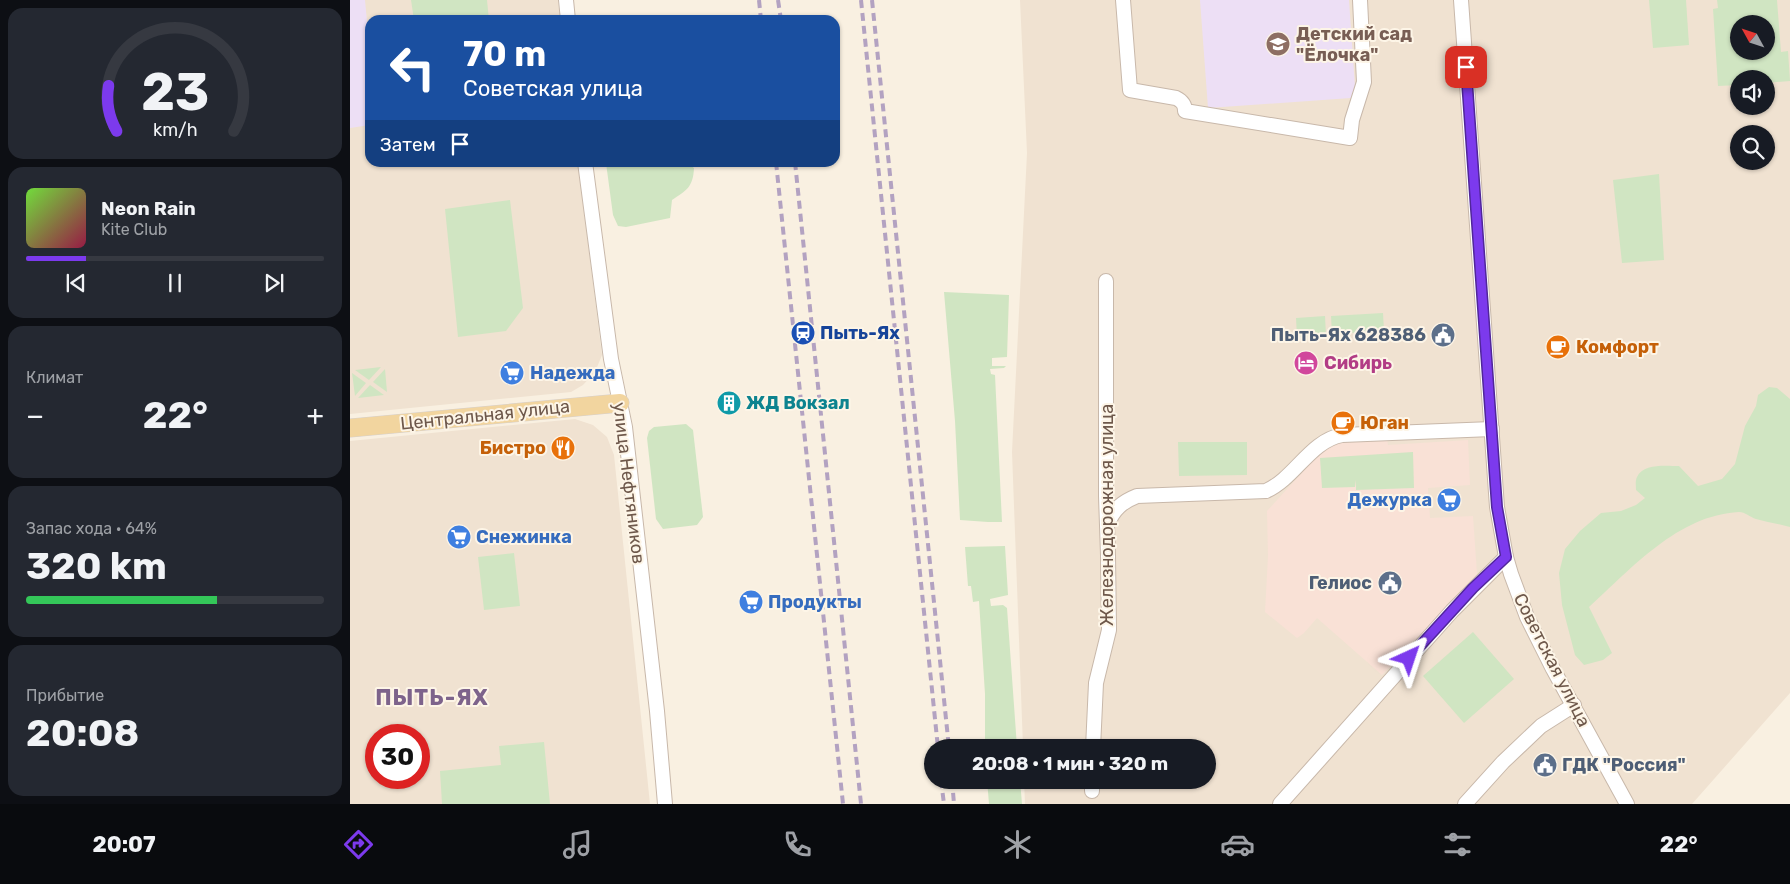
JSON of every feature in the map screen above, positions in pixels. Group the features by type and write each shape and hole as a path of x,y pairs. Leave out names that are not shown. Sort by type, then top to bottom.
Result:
{"main road":[{"name":"Центральная улица","path":"350,428 620,402"}],"street":[{"path":"566,0 568,15"},
{"path":"1123,0 1130,90 1176,98 1185,105 1185,111 1350,138 1352,120 1364,82 1360,0"},
{"name":"Советская улица","path":"1462,0 1497,507 1506,557 1510,574 1527,617 1627,804"},
{"name":"улица Нефтяников","path":"586,167 611,359 626,436 666,804"},
{"name":"Железнодорожная улица","path":"1093,739 1096,684 1109,630 1106,496 1106,281"},
{"path":"1108,525 1112,513 1119,505 1137,496 1266,491 1285,479 1321,444 1332,437 1492,429"},
{"path":"1280,804 1452,610 1506,557"},
{"path":"1465,804 1541,726 1574,705"}],"shaded area":[{"path":"350,0 558,0 560,15 365,15 365,167 578,167 602,355 595,372 583,385 571,392 350,414"},
{"path":"350,0 365,0 365,126 350,128"},
{"path":"1020,0 1790,0 1790,693 1692,804 1025,804 1024,789 1216,789 1216,739 1023,739 1012,452 1027,153"},
{"name":"Детский сад \"Ёлочка\"","path":"1200,0 1349,0 1355,87 1351,98 1208,108"},
{"path":"575,419 593,425 607,437 614,455 650,804 350,804 350,441"},
{"path":"1387,439 1388,445 1468,440 1470,485 1428,488 1430,518 1473,516 1477,574 1382,675 1317,618 1297,638 1265,612 1268,556 1267,511 1330,442"}],"green space":[{"path":"411,0 487,0 488,15 413,15"},
{"path":"1649,0 1686,0 1689,45 1653,48"},
{"path":"1717,0 1777,0 1781,52 1788,51 1790,81 1775,82 1775,70 1730,70 1730,85 1718,86 1713,9 1718,8"},
{"path":"607,167 694,168 691,184 672,200 670,218 626,227 618,226 613,215"},
{"path":"1659,174 1664,260 1622,263 1613,180"},
{"path":"510,200 523,308 506,331 458,337 445,209"},
{"path":"944,292 1009,295 1007,357 992,358 992,366 1006,366 1004,368 990,369 991,374 995,375 1002,522 960,520 955,421"},
{"path":"1383,313 1384,331 1332,334 1331,316"},
{"path":"1325,316 1326,335 1297,337 1296,318"},
{"path":"381,367 369,380 355,370"},
{"path":"385,369 387,392 373,382"},
{"path":"352,373 366,383 355,396"},
{"path":"370,385 384,395 358,398"},
{"path":"1769,387 1777,388 1790,399 1790,527 1756,519 1739,512 1717,515 1676,533 1639,561 1589,607 1612,653 1603,660 1584,665 1575,655 1562,605 1559,573 1565,549 1580,531 1601,513 1621,511 1636,505 1645,498 1636,490 1637,477 1644,469 1655,466 1679,466 1698,486 1722,479 1735,464 1745,426 1756,406 1758,395"},
{"path":"686,424 693,430 703,517 697,525 663,529 656,519 647,438 649,431 654,427"},
{"path":"1178,442 1247,442 1247,475 1179,476"},
{"path":"1413,452 1414,488 1356,490 1356,480 1355,487 1322,488 1320,458"},
{"path":"1005,546 1008,595 990,599 991,606 1003,605 1007,608 1016,739 985,739 985,694 979,601 973,602 971,586 968,586 965,547"},
{"path":"514,553 520,606 484,610 478,557"},
{"path":"1473,632 1514,679 1464,723 1423,676"},
{"path":"544,742 550,804 442,804 440,771 501,765 499,746"},
{"path":"988,789 1021,789 1022,804 989,804"}],"railway":[{"path":"759,0 760,15"},
{"path":"778,0 780,15"},
{"path":"861,0 937,739"},
{"path":"872,0 948,739"},
{"path":"777,167 843,804"},
{"path":"796,167 861,804"},
{"path":"942,789 944,804"},
{"path":"953,789 954,804"}],"place":[{"name":"Детский сад \"Ёлочка\"","path":"1278,44"},
{"name":"Пыть-Ях","path":"803,333"},
{"name":"Пыть-Ях 628386","path":"1443,335"},
{"name":"Комфорт","path":"1558,347"},
{"name":"Сибирь","path":"1306,363"},
{"name":"Надежда","path":"512,373"},
{"name":"ЖД Вокзал","path":"729,403"},
{"name":"Юган","path":"1343,423"},
{"name":"Бистро","path":"563,448"},
{"name":"Дежурка","path":"1449,500"},
{"name":"Снежинка","path":"459,537"},
{"name":"Гелиос","path":"1390,583"},
{"name":"Продукты","path":"751,602"},
{"name":"ГДК \"Россия\"","path":"1545,765"}],"district":[{"name":"ПЫТЬ-ЯХ","path":"432,697"}],"route":[{"path":"1409,658 1473,588 1506,557 1497,507 1466,67"}]}
